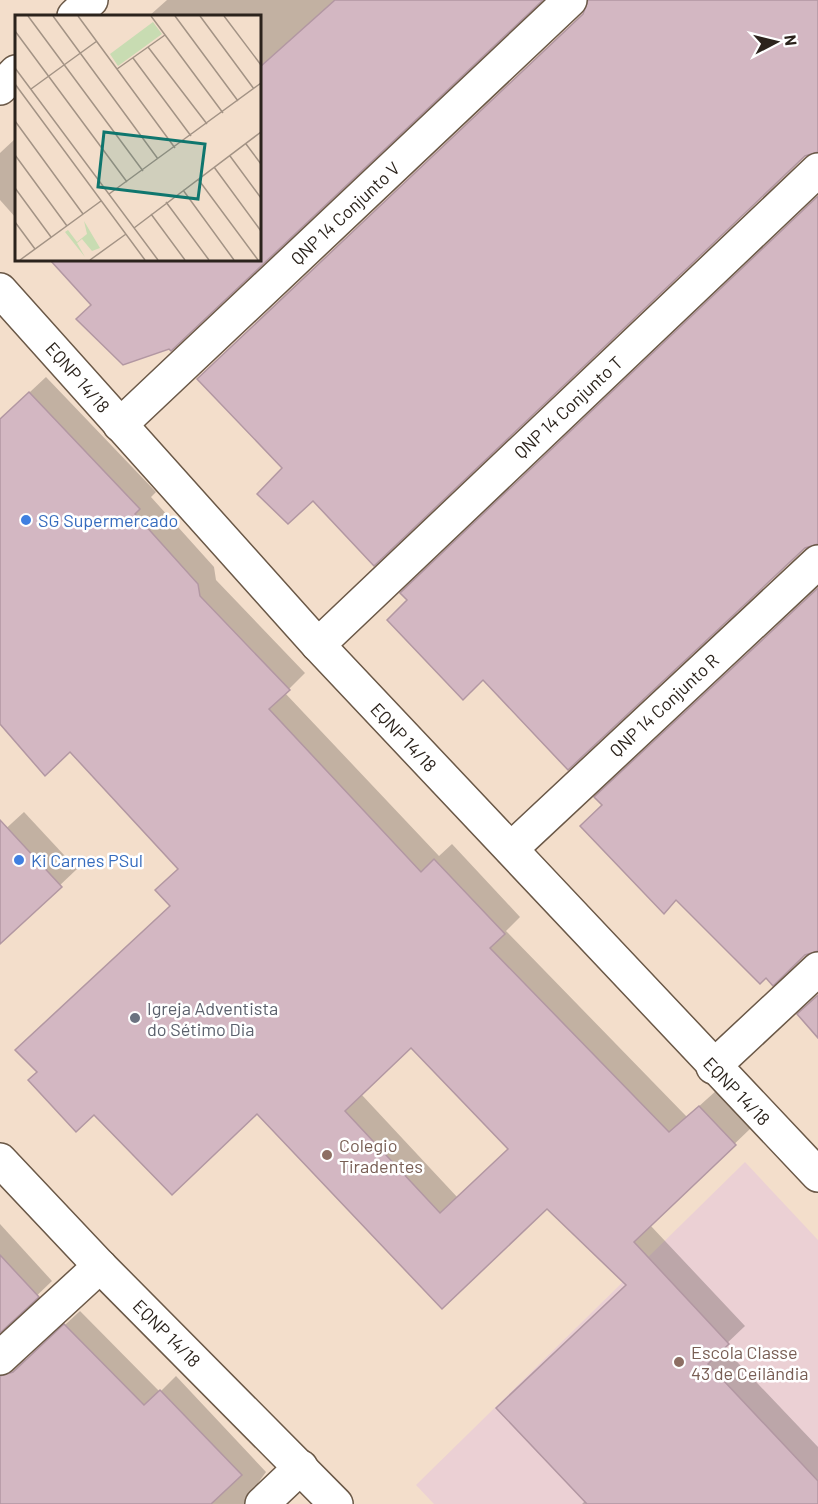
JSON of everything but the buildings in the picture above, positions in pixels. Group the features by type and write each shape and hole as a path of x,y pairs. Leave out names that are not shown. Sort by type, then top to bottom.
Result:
{"street":[{"path":"75,15 91,0"},
{"name":"QNP 14 Conjunto V","path":"120,425 570,0"},
{"path":"0,88 15,73"},
{"name":"QNP 14 Conjunto T","path":"318,645 818,170"},
{"name":"EQNP 14/18","path":"0,290 318,645 713,1067 818,1175"},
{"name":"QNP 14 Conjunto R","path":"510,849 818,562"},
{"path":"713,1067 818,969"},
{"name":"EQNP 14/18","path":"0,1160 100,1266 336,1504"},
{"path":"0,1358 100,1266"},
{"path":"262,1504 301,1467"}],"shaded area":[{"name":"Escola Classe 43 de Ceilândia","path":"745,1162 818,1240 818,1504 434,1504 416,1485"}],"place":[{"name":"SG Supermercado","path":"26,520"},
{"name":"Ki Carnes PSul","path":"19,860"},
{"name":"Igreja Adventista do Sétimo Dia","path":"135,1018"},
{"name":"Colegio Tiradentes","path":"327,1155"},
{"name":"Escola Classe 43 de Ceilândia","path":"679,1362"}]}
